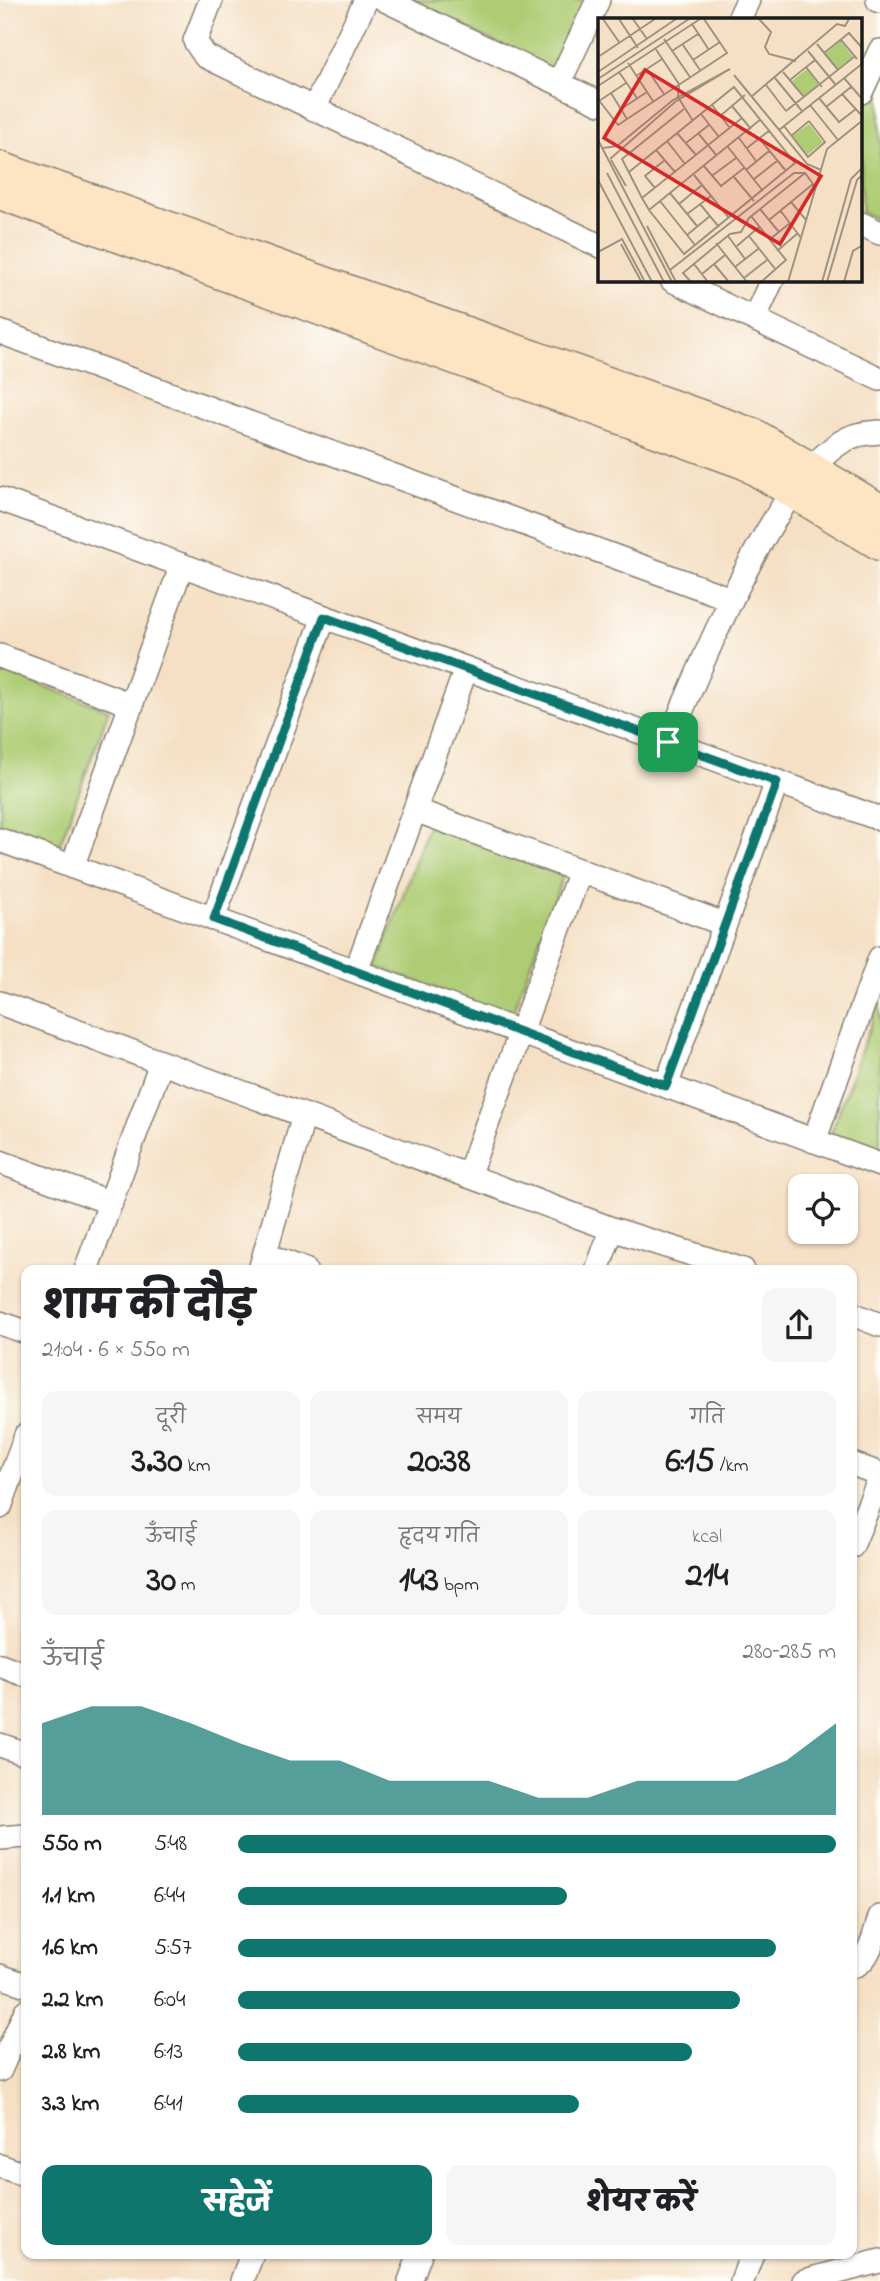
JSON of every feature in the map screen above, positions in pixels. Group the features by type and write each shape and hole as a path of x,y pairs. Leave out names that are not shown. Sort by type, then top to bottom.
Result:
{"street":[{"path":"211,0 195,41 200,52 598,245"},
{"path":"314,109 366,0"},
{"path":"385,0 598,102"},
{"path":"559,83 598,0"},
{"path":"739,18 748,0"},
{"path":"862,90 880,51"},
{"path":"0,167 754,435 801,480 880,544"},
{"path":"0,193 880,510"},
{"path":"862,224 880,233"},
{"path":"676,282 880,379"},
{"path":"754,319 771,282"},
{"path":"0,332 731,598"},
{"path":"668,742 731,598 801,480 848,438 880,432"},
{"path":"0,499 880,820"},
{"path":"72,867 182,565"},
{"path":"214,919 324,617"},
{"path":"0,656 132,705"},
{"path":"356,971 466,669"},
{"path":"666,1086 777,782"},
{"path":"415,810 724,924"},
{"path":"0,840 880,1165"},
{"path":"468,1176 580,871"},
{"path":"814,1141 877,973"},
{"path":"0,1003 612,1229 727,1265"},
{"path":"88,1265 161,1063"},
{"path":"263,1263 304,1115"},
{"path":"0,1162 111,1203"},
{"path":"599,1265 612,1229"},
{"path":"857,1316 880,1325"},
{"path":"0,1322 21,1330"},
{"path":"0,1507 21,1449"},
{"path":"857,1466 880,1476 857,1534"},
{"path":"0,1665 21,1673"},
{"path":"0,1745 21,1752"},
{"path":"0,1838 21,1836"},
{"path":"857,1965 866,1955 880,1917"},
{"path":"0,1976 21,1983"},
{"path":"0,2070 21,2022"},
{"path":"0,2166 21,2173"},
{"path":"242,2281 250,2259"},
{"path":"410,2281 418,2259"},
{"path":"742,2281 749,2259"},
{"path":"804,2281 880,2261"}],"green space":[{"path":"406,0 586,0 553,70"},
{"path":"880,75 880,221 862,212 862,114"},
{"path":"0,670 109,710 57,852 0,831"},
{"path":"428,826 563,876 511,1017 377,967"},
{"path":"880,999 880,1154 830,1136"}],"route":[{"path":"324,617 668,742 777,782 666,1086 214,919 324,617"}]}
